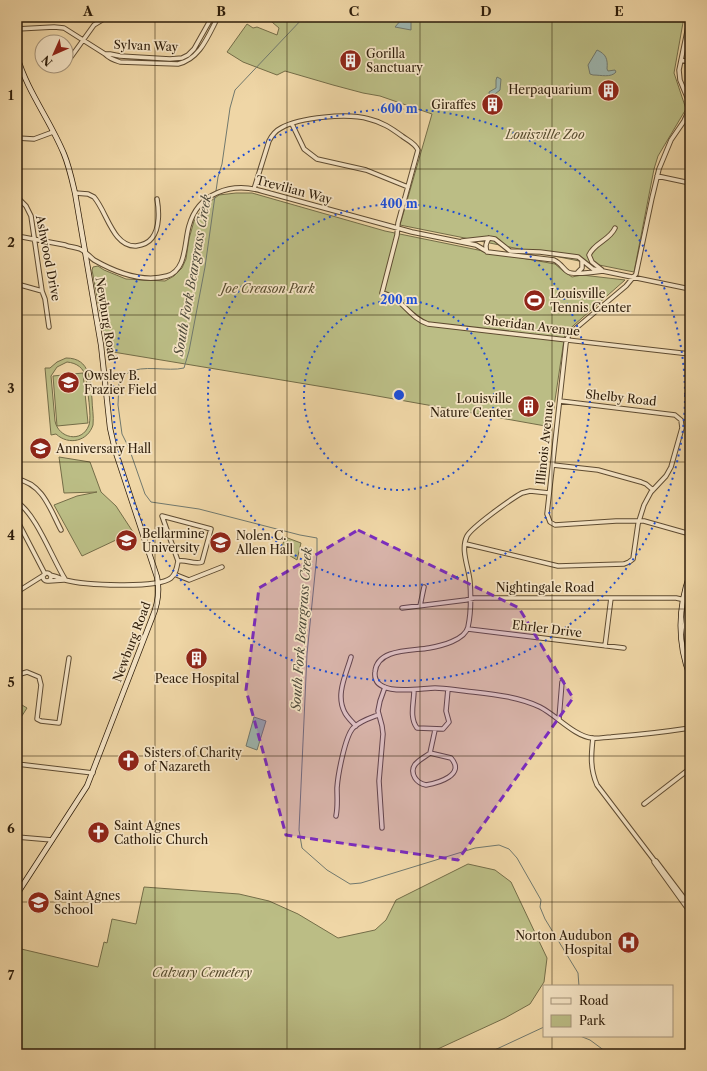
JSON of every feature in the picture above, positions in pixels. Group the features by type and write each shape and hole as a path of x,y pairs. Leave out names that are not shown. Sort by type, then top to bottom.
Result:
{"main road":[{"name":"Newburg Road","path":"17,56 28,86 54,132 65,156 75,193 101,345 110,428 115,450 158,582 159,592 157,604 93,773 84,792 18,892"},
{"path":"690,574 685,626 690,660"},
{"path":"690,590 680,624 682,644 690,676"}],"street":[{"path":"74,53 96,23 107,17"},
{"name":"Sylvan Way","path":"105,54 176,59 185,57 194,50 212,17"},
{"name":"Sylvan Way","path":"17,29 61,27 84,39 109,58 120,62 178,64 187,61 199,52 218,17"},
{"path":"566,340 569,334 634,277 637,270 657,176 668,146 684,121 689,110 689,102 680,77 680,60 690,17"},
{"path":"126,62 127,56"},
{"path":"680,60 690,62"},
{"path":"254,189 270,138 280,128 292,124 332,117 353,116 368,118 386,125 417,148 418,152 397,228"},
{"path":"292,124 304,149 317,159 366,170 408,187"},
{"path":"17,138 34,139 54,132"},
{"path":"657,176 690,183"},
{"name":"Trevilian Way","path":"17,236 80,249 93,259 112,269 126,274 162,277 172,274 179,269 189,227 193,216 200,206 216,193 226,189 238,188 254,189 397,228 476,245 488,252 554,260 560,263 567,272 574,274 603,271"},
{"path":"75,193 88,194 94,197 118,238 133,246 145,243 154,235 157,226 158,210 156,199"},
{"name":"Ashwood Drive","path":"17,197 26,206 30,213 49,327"},
{"name":"Sheridan Avenue","path":"397,228 397,235 382,293 396,298 417,318 426,323 690,354"},
{"path":"603,271 592,262 589,255 592,249 614,231 615,228"},
{"path":"488,252 486,243 489,238"},
{"name":"Trevilian Way","path":"456,241 489,238 497,240 510,251 540,252 574,256 578,257 593,269 690,290"},
{"path":"578,273 582,268 582,261"},
{"path":"17,284 42,291"},
{"name":"Illinois Avenue","path":"466,544 466,538 471,531 522,492 530,491 549,493 566,340"},
{"name":"Shelby Road","path":"560,402 675,414 679,417 682,425 671,467 666,476 653,490"},
{"path":"553,465 598,470 641,482 653,490 644,505 639,521 634,557 629,562 624,564 558,566 466,544 465,552 470,576 470,599 468,629 464,636 429,648 405,650 382,659 376,666 374,676 377,683 385,687 414,690 431,688 448,689 498,695 523,701 538,706 576,732 593,738 690,728"},
{"path":"17,479 28,482 42,493 61,530"},
{"path":"549,493 548,518 550,522 556,525 639,521 650,522 690,534"},
{"path":"17,502 34,520 65,580"},
{"path":"33,583 65,580 114,585 145,584 167,580 174,574 178,561 162,516 211,529 202,562 198,563 184,560 178,561"},
{"path":"17,520 44,574 43,579 47,581"},
{"path":"174,574 189,580 222,566"},
{"path":"17,592 33,583 44,574 50,574 65,580"},
{"path":"47,581 51,578 50,574"},
{"path":"420,606 424,587"},
{"name":"Nightingale Road","path":"402,608 474,598 611,598 688,601"},
{"path":"605,646 611,598"},
{"name":"Ehrler Drive","path":"468,629 624,648"},
{"path":"351,657 340,696 346,714 356,726"},
{"path":"17,675 27,672 39,678 41,685 37,719 41,721 59,723 70,658"},
{"path":"559,719 562,682"},
{"path":"382,828 379,781 383,734 378,715 380,701 385,687"},
{"path":"414,690 412,714 414,725 417,728 435,730 443,729 448,722 446,711 448,689"},
{"path":"336,816 338,807 337,787 350,732 364,720 378,715"},
{"path":"430,753 451,758 455,767 454,771 449,777 426,785 414,777 413,770 415,764 430,753 435,730"},
{"path":"593,738 591,764 592,772 597,785 690,906"},
{"path":"17,764 93,773"},
{"path":"644,804 688,770 690,772"},
{"path":"17,837 52,840"},
{"path":"654,860 655,864 690,912"}],"highlighted area":[{"path":"358,530 519,608 573,698 458,860 286,835 246,690 259,588"}],"green space":[{"name":"Louisville Zoo","path":"266,17 684,17 674,73 686,109 658,156 654,169 634,272 400,225 432,114 380,96 363,93 285,71 277,75 243,62 227,52 247,24 253,28 257,27 277,35 279,28"},
{"name":"Joe Creason Park","path":"252,193 385,231 555,264 572,277 582,275 625,280 565,333 551,427 366,394 107,351 92,270 93,267 98,266 126,279 165,281 174,276 182,268 186,259 194,221 204,206 219,195"},
{"path":"66,358 74,359 85,366 88,372 92,399 93,425 87,435 78,440 72,441 61,438 56,434 51,435 45,368 50,368 57,362","holes":["67,362 77,365 84,371 90,409 89,425 86,431 76,437 65,435 57,427 55,421 51,376 57,367"]},
{"path":"83,373 88,423 57,426 53,376"},
{"path":"59,457 90,462 101,492 116,506 133,532 82,556 54,505 77,496 97,492 64,493"},
{"path":"285,537 301,543 297,560 287,554 282,547"},
{"path":"17,702 27,708 18,722 17,722"},
{"name":"Calvary Cemetery","path":"468,864 495,870 511,882 547,958 544,982 530,1004 505,1018 427,1054 17,1054 17,948 98,967 104,942 107,943 112,919 136,924 144,887 239,894 269,901 298,914 338,938 375,930 386,920 396,900"}],"water":[{"path":"407,18 411,20 411,30 395,27 401,20"},
{"path":"597,50 606,57 607,69 608,71 615,70 616,72 614,74 606,76 590,74 588,65"},
{"path":"497,77 501,79 500,90 490,98 489,92 496,88"},
{"path":"254,717 266,721 257,750 246,746"}],"waterway":[{"name":"South Fork Beargrass Creek","path":"216,191 222,164 230,108 235,90 304,17"},
{"name":"South Fork Beargrass Creek","path":"215,196 205,267 189,351 184,368 140,369 128,373 119,381 118,405 122,434 129,448 145,494 151,502 199,509 317,538 317,554 307,654 299,830 302,848 327,870 350,884 361,883 475,848 499,845 509,849 517,858 541,900 540,907 545,919 578,973 579,985"},
{"name":"South Fork Beargrass Creek","path":"486,1054 543,1027"},
{"path":"582,1037 590,1040 609,1054"}],"place":[{"name":"Gorilla Sanctuary","path":"351,61"},
{"name":"Herpaquarium","path":"608,90"},
{"name":"Giraffes","path":"492,105"},
{"name":"Louisville Tennis Center","path":"535,301"},
{"name":"Owsley B. Frazier Field","path":"68,383"},
{"name":"Louisville Nature Center","path":"528,406"},
{"name":"Anniversary Hall","path":"41,449"},
{"name":"Bellarmine University","path":"126,541"},
{"name":"Nolen C. Allen Hall","path":"221,543"},
{"name":"Peace Hospital","path":"197,658"},
{"name":"Sisters of Charity of Nazareth","path":"128,760"},
{"name":"Saint Agnes Catholic Church","path":"98,833"},
{"name":"Saint Agnes School","path":"39,903"},
{"name":"Norton Audubon Hospital","path":"628,943"}]}
